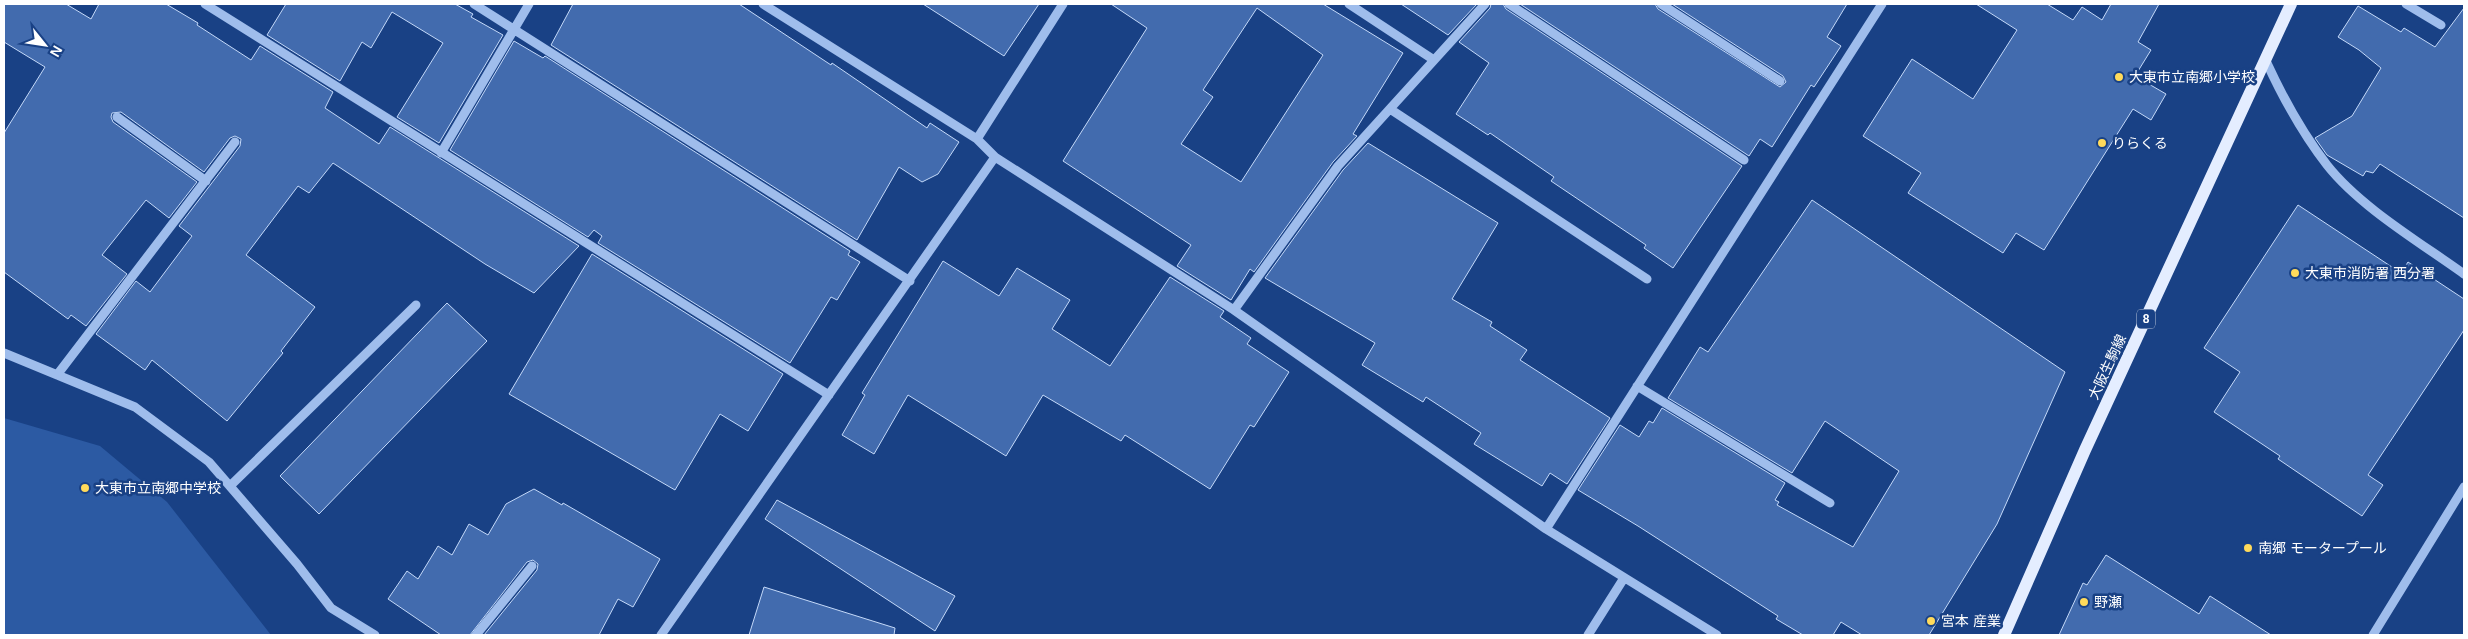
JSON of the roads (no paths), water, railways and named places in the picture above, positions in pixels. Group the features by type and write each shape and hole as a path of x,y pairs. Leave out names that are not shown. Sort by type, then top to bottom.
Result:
{"main road":[{"name":"大阪生駒線","path":"2004,635 2085,450 2291,4"}],"street":[{"path":"205,4 828,394"},
{"path":"474,4 910,281"},
{"path":"441,153 529,4"},
{"path":"763,4 977,139 995,157 1234,310 1546,529 1717,635"},
{"path":"977,139 1063,4"},
{"path":"1349,4 1434,60"},
{"path":"1234,310 1338,166 1485,4"},
{"path":"1509,4 1744,160"},
{"path":"1661,4 1780,81"},
{"path":"1546,529 1882,4"},
{"path":"2406,4 2441,25"},
{"path":"2266,61 2293,118 2328,167 2366,203 2464,274"},
{"path":"1390,109 1647,278"},
{"path":"117,117 206,180"},
{"path":"57,375 235,142"},
{"path":"661,635 995,157"},
{"path":"230,486 416,305"},
{"path":"4,353 135,407 209,462 297,564 331,608 375,635"},
{"path":"1637,386 1830,503"},
{"path":"2373,635 2464,487"},
{"path":"476,635 532,566"},
{"path":"1588,635 1624,578"}],"place":[{"name":"大東市立南郷小学校","path":"2119,77"},
{"name":"りらくる","path":"2102,143"},
{"name":"大東市消防署 西分署","path":"2295,273"},
{"name":"大東市立南郷中学校","path":"85,488"},
{"name":"南郷 モータープール","path":"2248,548"},
{"name":"野瀬","path":"2084,602"},
{"name":"宮本 産業","path":"1931,621"}]}
